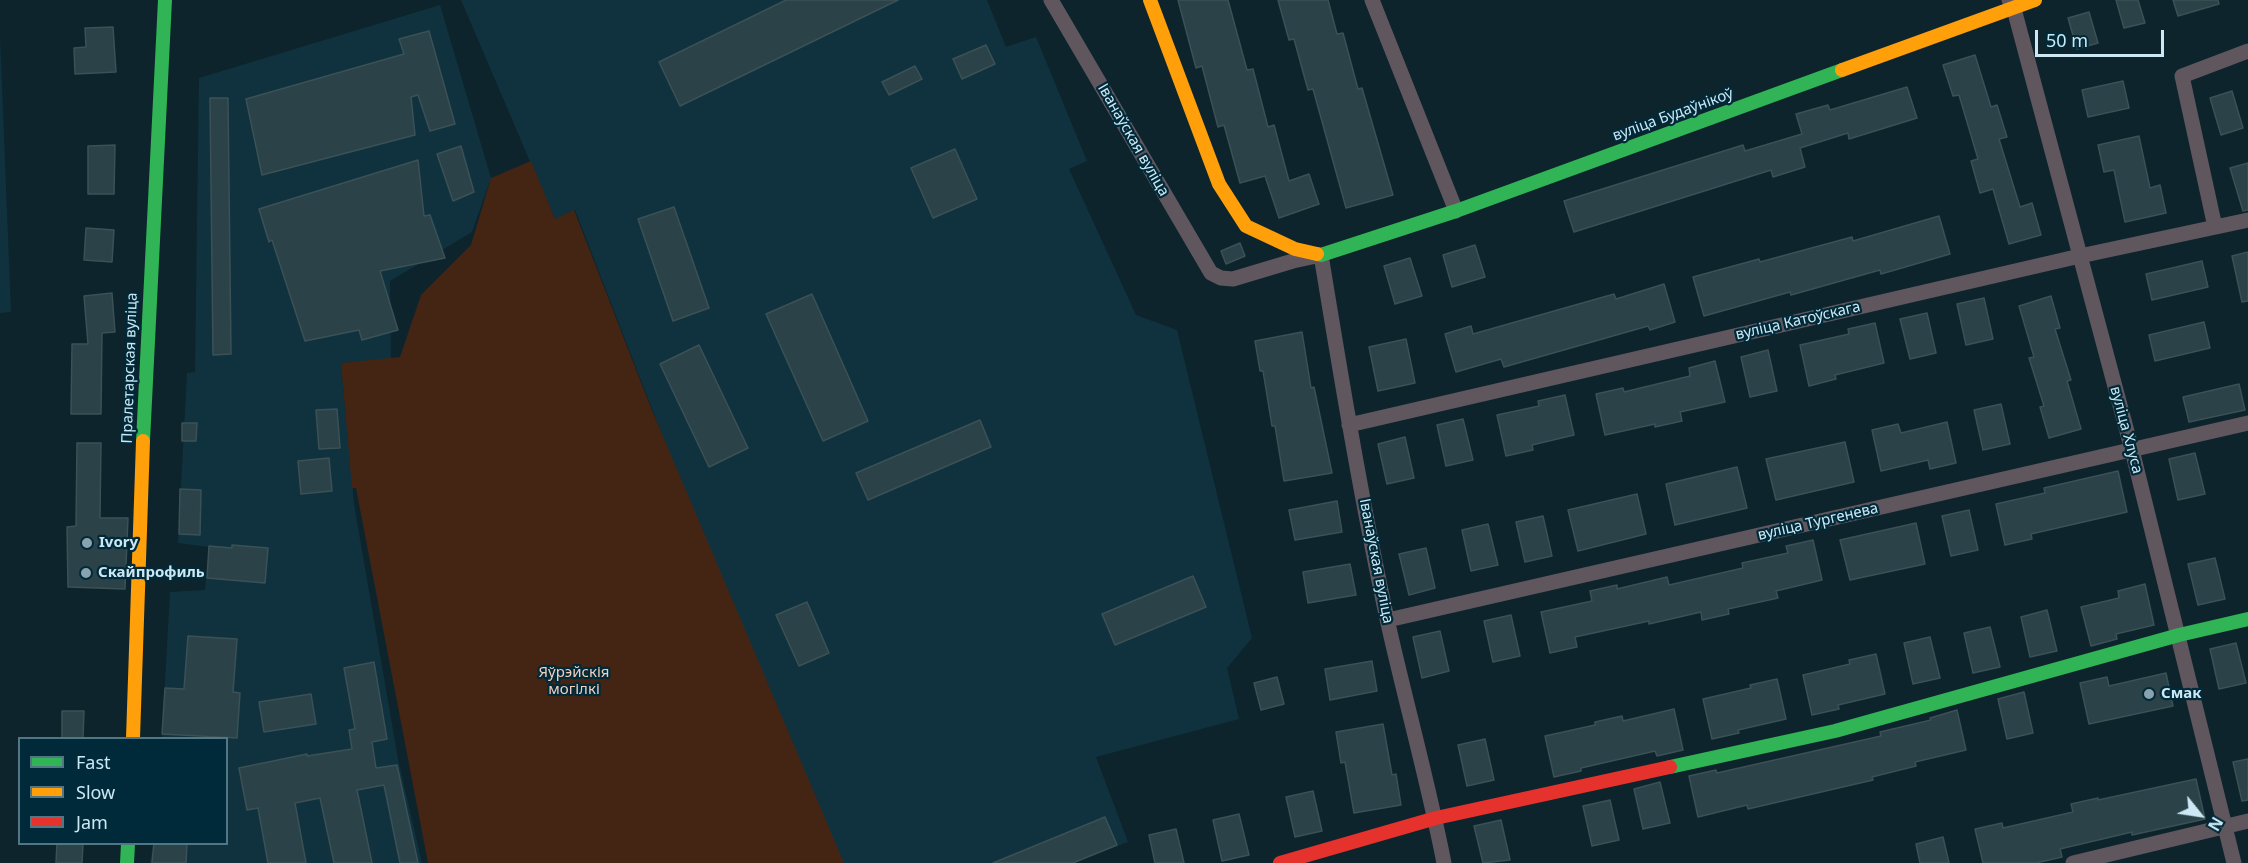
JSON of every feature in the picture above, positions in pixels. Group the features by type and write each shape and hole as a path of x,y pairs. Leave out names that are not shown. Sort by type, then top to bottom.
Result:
{"street":[{"name":"Пралетарская вуліца","path":"133,737 145,381 165,0"},
{"name":"Іванаўская вуліца","path":"1051,0 1211,273 1221,278 1233,279 1321,255 1349,425 1388,620 1436,818 1444,863"},
{"path":"1150,0 1219,184 1246,226 1295,249 1321,255"},
{"path":"1372,0 1456,211"},
{"name":"вуліца Будаўнікоў","path":"1321,255 1456,211 2012,4 2035,0"},
{"name":"вуліца Хлуса","path":"2012,4 2132,450 2234,863"},
{"path":"2215,227 2182,76 2248,51"},
{"name":"вуліца Катоўскага","path":"1349,425 2080,256 2248,220"},
{"name":"вуліца Тургенева","path":"1388,620 2248,423"},
{"path":"1280,863 1436,818 1835,731 2178,635 2248,619"},
{"path":"2073,863 2248,821"},
{"path":"128,845 128,863"}],"shaded area":[{"path":"461,0 987,0 1006,47 1036,37 1087,161 1069,169 1136,315 1177,330 1252,638 1227,668 1239,719 1096,757 1128,842 1073,863 843,863 702,538 575,210 555,220"},
{"path":"440,5 491,178 472,232 390,281 391,359 341,363 354,504 398,759 422,863 150,863 153,845 228,845 228,737 162,737 170,592 205,590 209,547 178,543 187,373 195,372 199,78"},
{"path":"0,36 11,312 0,313"}],"green space":[{"name":"Яўрэйскія могілкі","path":"531,161 555,219 574,210 651,408 844,863 428,863 356,488 352,488 341,363 400,357 421,295 471,245 491,178"}],"building":[{"path":"786,0 898,0 680,106 659,62"},
{"path":"1178,0 1228,0 1247,70 1253,69 1268,127 1274,125 1289,181 1309,174 1319,204 1279,218 1265,176 1240,183 1224,125 1218,127 1202,66 1196,68"},
{"path":"1278,0 1328,0 1337,34 1343,33 1358,89 1362,88 1393,195 1346,208 1313,89 1308,90 1294,39 1289,40"},
{"path":"2116,0 2138,0 2145,23 2124,28"},
{"path":"2173,0 2218,0 2219,4 2178,16"},
{"path":"2089,12 2098,43 2077,49 2068,18"},
{"path":"113,27 116,72 75,74 74,48 86,47 85,28"},
{"path":"429,31 455,124 430,131 418,95 411,97 415,135 262,175 246,99 404,54 399,39"},
{"path":"986,45 995,64 962,79 953,59"},
{"path":"1975,55 1991,107 1997,105 2007,137 1999,139 2020,207 2032,203 2041,235 2009,244 1993,189 1980,193 1971,161 1978,159 1959,95 1953,96 1943,65"},
{"path":"915,66 922,79 889,95 882,82"},
{"path":"2123,81 2129,108 2088,117 2082,90"},
{"path":"1907,87 1917,118 1849,139 1848,133 1800,148 1805,167 1773,177 1771,170 1574,232 1564,201 1743,145 1745,151 1802,134 1796,114 1828,105 1830,110"},
{"path":"2232,91 2243,128 2221,135 2210,98"},
{"path":"210,98 228,98 231,354 213,355"},
{"path":"2139,136 2150,188 2160,185 2166,213 2125,222 2114,170 2104,172 2098,145"},
{"path":"115,145 114,194 88,194 88,146"},
{"path":"461,146 474,192 453,201 437,154"},
{"path":"955,149 977,199 933,218 911,168"},
{"path":"418,160 424,216 430,215 445,258 380,271 398,330 362,340 359,330 305,341 272,240 269,242 259,209"},
{"path":"2248,163 2248,210 2243,211 2230,168"},
{"path":"674,207 709,308 673,321 638,219"},
{"path":"1939,216 1950,254 1881,274 1880,270 1704,316 1693,277 1852,237 1853,241"},
{"path":"86,228 114,230 112,262 84,260"},
{"path":"1240,243 1245,256 1226,264 1221,251"},
{"path":"1475,245 1485,277 1452,287 1443,255"},
{"path":"2248,252 2248,301 2242,302 2232,256"},
{"path":"1410,258 1422,296 1395,304 1384,266"},
{"path":"2202,261 2208,287 2152,300 2146,274"},
{"path":"1664,284 1675,322 1650,330 1648,326 1504,367 1501,359 1456,372 1445,334 1471,326 1473,334 1614,294 1616,299"},
{"path":"112,293 115,332 102,333 101,414 71,414 72,344 88,344 84,296"},
{"path":"812,294 868,421 823,441 766,314"},
{"path":"2051,296 2060,328 2055,329 2071,380 2067,381 2081,429 2049,438 2040,407 2044,406 2029,358 2034,357 2019,306"},
{"path":"1984,298 1993,339 1966,345 1957,304"},
{"path":"1927,313 1936,353 1910,359 1900,319"},
{"path":"2204,322 2210,348 2155,361 2149,335"},
{"path":"1875,323 1884,363 1835,375 1836,379 1809,386 1800,345 1849,334 1848,329"},
{"path":"1302,332 1311,388 1314,387 1332,473 1284,481 1275,426 1272,426 1263,371 1260,371 1255,341"},
{"path":"1406,339 1415,383 1378,391 1369,347"},
{"path":"699,345 748,448 709,467 660,364"},
{"path":"1768,350 1777,391 1750,397 1741,357"},
{"path":"1715,361 1725,402 1680,412 1682,421 1655,427 1655,424 1605,435 1596,394 1623,388 1624,392 1690,376 1689,368"},
{"path":"2239,384 2245,410 2189,422 2183,397"},
{"path":"1565,395 1574,435 1532,445 1533,450 1506,456 1497,415 1539,406 1538,401"},
{"path":"2001,404 2010,444 1983,450 1974,410"},
{"path":"337,409 340,448 319,449 316,410"},
{"path":"1463,419 1473,460 1446,466 1437,425"},
{"path":"980,420 991,447 868,500 856,473"},
{"path":"1947,422 1956,463 1930,469 1928,460 1881,471 1872,430 1898,424 1901,433"},
{"path":"182,423 197,423 196,441 182,441"},
{"path":"1405,437 1414,478 1387,484 1378,444"},
{"path":"1845,442 1854,482 1776,500 1766,459"},
{"path":"77,443 101,443 100,518 128,518 125,589 68,587 67,527 76,526"},
{"path":"2195,453 2205,494 2178,500 2169,459"},
{"path":"329,458 332,491 301,494 298,461"},
{"path":"1737,467 1747,508 1675,525 1666,484"},
{"path":"2118,471 2127,512 2031,534 2032,539 2005,545 1996,504 2045,493 2044,488"},
{"path":"180,489 201,490 200,535 179,534"},
{"path":"1637,494 1646,534 1578,551 1568,510"},
{"path":"1337,501 1342,532 1295,540 1289,510"},
{"path":"1969,510 1978,550 1951,556 1942,516"},
{"path":"1543,516 1552,556 1525,562 1516,522"},
{"path":"1916,523 1925,564 1850,580 1840,540"},
{"path":"1488,524 1498,565 1471,571 1462,530"},
{"path":"1813,540 1822,580 1776,591 1778,598 1728,609 1729,614 1702,620 1701,612 1575,637 1577,647 1550,653 1541,612 1592,601 1590,591 1617,585 1617,589 1667,577 1669,585 1743,568 1742,563 1788,553 1786,546"},
{"path":"232,545 268,548 265,583 207,578 209,546 232,548"},
{"path":"1426,548 1435,588 1409,595 1399,554"},
{"path":"2215,558 2225,599 2198,605 2188,564"},
{"path":"1350,564 1356,595 1308,603 1303,572"},
{"path":"1193,576 1206,607 1115,645 1102,614"},
{"path":"2145,584 2154,625 2116,634 2117,639 2091,646 2081,607 2119,598 2118,591"},
{"path":"807,602 829,653 799,666 776,615"},
{"path":"2047,610 2057,651 2030,657 2021,617"},
{"path":"1511,615 1520,656 1493,662 1484,621"},
{"path":"1990,627 2000,667 1973,673 1964,633"},
{"path":"1440,631 1449,671 1422,678 1413,637"},
{"path":"188,636 237,639 233,692 240,693 237,738 162,734 165,688 184,689"},
{"path":"1930,637 1940,678 1913,684 1904,643"},
{"path":"2236,643 2246,683 2219,689 2210,649"},
{"path":"1876,654 1885,694 1838,705 1839,709 1812,715 1803,675 1850,664 1849,660"},
{"path":"1372,661 1377,691 1330,700 1325,669"},
{"path":"374,662 387,739 372,742 376,768 397,765 418,863 400,863 384,785 357,790 372,863 334,863 320,798 295,803 306,863 268,863 258,808 247,810 239,768 307,754 307,756 352,749 349,730 355,729 344,668"},
{"path":"2166,673 2173,706 2089,724 2080,683 2107,677 2109,686"},
{"path":"1277,677 1284,704 1261,710 1254,683"},
{"path":"1777,679 1786,719 1738,730 1739,733 1712,739 1703,699 1751,688 1750,685"},
{"path":"2024,692 2033,733 2007,739 1998,699"},
{"path":"311,694 316,724 264,732 259,702"},
{"path":"1674,709 1683,750 1657,756 1655,751 1581,768 1581,771 1554,777 1545,736 1595,725 1595,722 1622,716 1623,721"},
{"path":"1957,710 1966,750 1915,762 1916,766 1872,777 1873,780 1748,809 1747,805 1698,817 1689,776 1716,770 1717,773 1881,736 1880,732 1931,720 1930,718"},
{"path":"62,711 84,711 83,737 62,737"},
{"path":"1383,724 1392,775 1396,774 1401,805 1354,813 1345,762 1341,763 1336,732"},
{"path":"1485,739 1494,780 1467,786 1458,745"},
{"path":"2248,759 2248,800 2242,801 2233,762"},
{"path":"2196,779 2205,819 2132,835 2132,832 2060,849 2062,857 2036,863 1983,863 1975,829 2002,823 2003,828 2073,812 2071,804"},
{"path":"1660,782 1670,823 1643,829 1634,789"},
{"path":"1313,791 1322,831 1295,837 1286,797"},
{"path":"1610,800 1619,840 1592,846 1583,806"},
{"path":"1239,814 1249,855 1222,861 1213,820"},
{"path":"1105,817 1117,845 1073,863 993,863"},
{"path":"1501,820 1510,860 1483,863 1474,826"},
{"path":"1176,829 1184,863 1155,863 1149,835"},
{"path":"1943,837 1949,863 1920,863 1916,844"},
{"path":"57,845 83,845 82,863 56,863"},
{"path":"154,845 187,845 186,863 152,863"}],"traffic: fast":[{"path":"143,441 165,0"},
{"path":"1317,254 1321,255 1456,211 1842,70"},
{"path":"1670,767 1835,731 2179,635 2248,619"},
{"path":"127,863 128,845"}],"traffic: slow":[{"path":"1150,0 1219,184 1246,226 1295,249 1317,254"},
{"path":"1842,70 2035,0"},
{"path":"133,737 143,441"}],"traffic: jam":[{"path":"1280,863 1436,818 1670,767"}],"place":[{"name":"Ivory","path":"87,543"},
{"name":"Скайпрофиль","path":"86,573"},
{"name":"Смак","path":"2149,694"}]}
